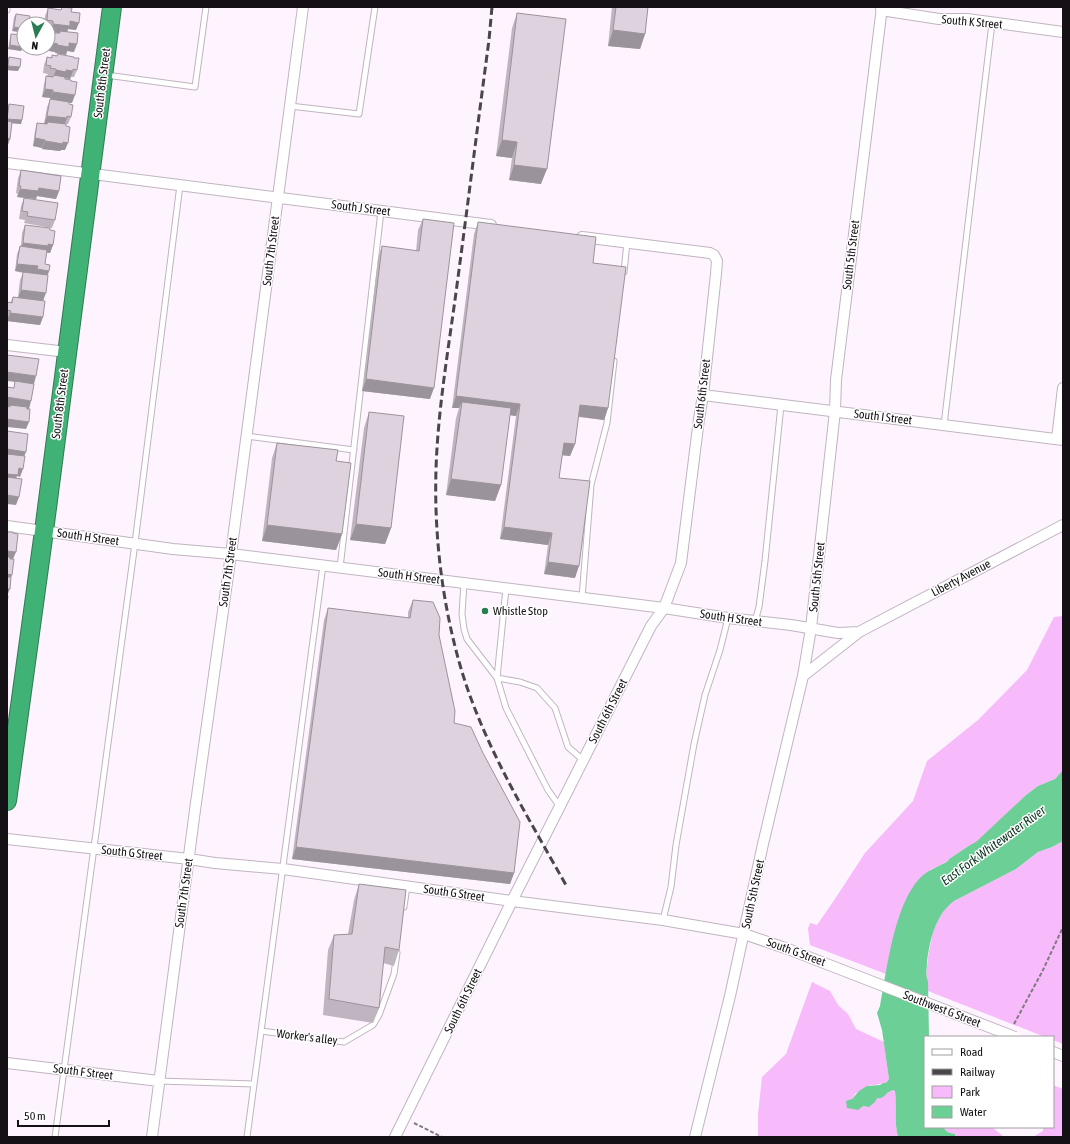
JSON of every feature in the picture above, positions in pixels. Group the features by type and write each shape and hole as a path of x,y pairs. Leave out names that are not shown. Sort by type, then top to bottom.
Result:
{"highway":[{"name":"South 8th Street","path":"7,801 44,531 112,7"}],"street":[{"name":"South 7th Street","path":"152,1137 303,7"},
{"name":"South K Street","path":"882,8 939,19 967,20 1063,32"},
{"name":"South 5th Street","path":"695,1137 744,934 763,844 803,676 812,628 835,411 837,372 882,8"},
{"name":"South J Street","path":"7,163 504,226"},
{"path":"573,235 627,242"},
{"name":"South 6th Street","path":"395,1137 651,626 664,608 682,563 703,395 716,274 716,261 714,255 710,253 627,242"},
{"path":"7,345 67,352"},
{"path":"1060,439 1063,388"},
{"name":"South I Street","path":"703,395 1060,439"},
{"name":"Liberty Avenue","path":"803,676 859,632 1063,525"},
{"name":"South H Street","path":"7,526 173,549 323,565 812,628"},
{"name":"Liberty Avenue","path":"812,628 838,633 859,632"},
{"name":"South G Street","path":"7,839 215,863 283,869 512,901 663,920 744,934 788,949 891,989"},
{"name":"Southwest G Street","path":"891,989 1012,1036"},
{"name":"South F Street","path":"7,1063 159,1081"}],"lane":[{"path":"103,74 195,87 206,7"},
{"path":"290,106 359,114 375,7"},
{"path":"944,425 992,23"},
{"path":"56,1137 135,543 180,185"},
{"path":"340,568 381,211"},
{"path":"623,274 627,242"},
{"path":"582,598 591,485 607,423 615,353"},
{"path":"756,621 765,561 781,404"},
{"path":"246,436 354,450"},
{"path":"247,1137 323,565"},
{"path":"464,583 462,614 467,639 497,678 506,708 548,790 560,807"},
{"path":"497,678 506,588"},
{"path":"663,920 671,888 676,845 694,744 705,695 720,650 728,618"},
{"path":"497,678 520,682 537,688 555,708 568,747 583,760"},
{"path":"403,916 407,886"},
{"name":"Worker's alley","path":"261,1031 344,1042 373,1025 379,1015 394,974 398,945"},
{"path":"159,1081 254,1084"}],"path":[{"path":"1014,1025 1043,970 1063,927"},
{"path":"404,1118 442,1137"}],"green space":[{"path":"1063,616 1063,770 1055,779 1038,786 1026,795 976,843 970,845 948,861 930,870 891,947 886,974 810,945 808,929 810,923 817,925 865,853 913,801 927,761 978,720 1027,670 1054,617"},
{"path":"1063,841 1063,1044 1054,1040 1054,1036 1042,1036 928,991 928,981 926,977 933,931 937,921 947,906 1016,869 1038,852"},
{"path":"812,982 830,991 838,1005 848,1014 856,1029 884,1042 889,1079 886,1083 870,1085 855,1094 852,1099 861,1105 867,1106 874,1102 876,1098 893,1090 895,1091 896,1126 898,1137 758,1137 758,1114 762,1077 786,1054"},
{"path":"1054,1085 1063,1089 1063,1137 1033,1137 1043,1131 1043,1128 1054,1128"},
{"path":"993,1128 1004,1137 955,1137 955,1134 950,1133 945,1129"}],"water":[{"name":"East Fork Whitewater River","path":"1063,770 1063,841 1038,852 1016,869 954,901 942,913 934,928 926,972 928,981 929,1036 924,1036 924,1128 944,1128 950,1133 955,1134 955,1137 898,1137 896,1126 895,1091 893,1090 885,1096 877,1098 869,1107 863,1106 858,1110 847,1108 846,1101 852,1099 859,1091 867,1086 880,1085 886,1083 889,1079 882,1030 877,1013 880,1006 893,939 903,905 910,891 922,876 976,842 1026,795 1038,786 1055,779"}],"building":[{"path":"62,7 72,8 71,12 80,13 79,23 70,21 70,26 56,24 56,16 47,16 48,8 61,10"},
{"path":"616,7 648,7 645,34 613,30"},
{"path":"517,13 566,19 547,169 514,165 517,142 502,140"},
{"path":"16,14 30,16 16,16 16,27 14,27"},
{"path":"60,31 78,33 77,44 69,43 69,47 57,45 56,33 60,33"},
{"path":"11,34 16,34 16,46 10,45"},
{"path":"58,54 79,58 77,70 66,70 66,72 50,68 51,66 46,65 47,57 52,58 52,56 57,56"},
{"path":"9,57 21,59 20,67 8,66"},
{"path":"54,75 65,77 65,79 77,82 75,95 53,92 53,90 45,89 46,76 53,77"},
{"path":"50,99 69,102 69,104 73,105 71,117 47,116"},
{"path":"9,104 24,106 22,120 7,119"},
{"path":"7,121 12,122 10,139 7,138"},
{"path":"48,122 66,124 66,126 70,127 68,143 63,142 63,144 35,138 37,123 47,124"},
{"path":"21,170 61,176 59,191 39,188 38,191 20,189"},
{"path":"24,198 58,203 55,220 27,216 28,212 22,211"},
{"path":"423,219 454,223 434,388 366,379 382,246 419,251"},
{"path":"478,222 596,237 593,263 626,267 608,408 580,405 575,444 564,443 559,478 590,481 579,566 548,562 552,533 504,527 520,404 456,396"},
{"path":"25,225 50,228 50,230 55,231 53,245 48,244 48,246 23,243"},
{"path":"20,246 47,250 45,264 50,265 49,271 37,269 38,266 17,264"},
{"path":"23,272 48,275 46,293 21,290"},
{"path":"13,297 45,301 43,317 10,313 11,311 7,310 7,302 12,303"},
{"path":"7,355 39,359 36,376 7,372"},
{"path":"15,381 34,384 31,401 7,397 7,387 14,388"},
{"path":"462,402 511,408 501,485 451,479"},
{"path":"10,405 27,407 27,409 30,409 29,422 7,419 7,406 10,407"},
{"path":"369,412 404,416 391,528 356,524"},
{"path":"7,431 28,434 26,452 7,449"},
{"path":"277,443 338,450 336,461 351,463 342,534 267,525"},
{"path":"7,454 25,456 23,469 19,468 18,475 7,474"},
{"path":"7,477 22,479 19,497 7,495"},
{"path":"7,532 18,534 16,552 7,551"},
{"path":"7,557 14,559 12,575 7,574"},
{"path":"7,577 11,577 10,589 7,589"},
{"path":"413,600 433,602 440,618 439,635 455,711 454,723 471,727 483,753 520,822 514,873 296,847 328,608 410,618"},
{"path":"359,884 406,890 399,950 385,947 379,1008 329,999 334,935 352,934"}],"railway":[{"path":"492,7 439,423 436,469 436,519 440,568 448,617 460,665 481,723 507,779 567,887"}],"place":[{"name":"Whistle Stop","path":"485,611"}]}
